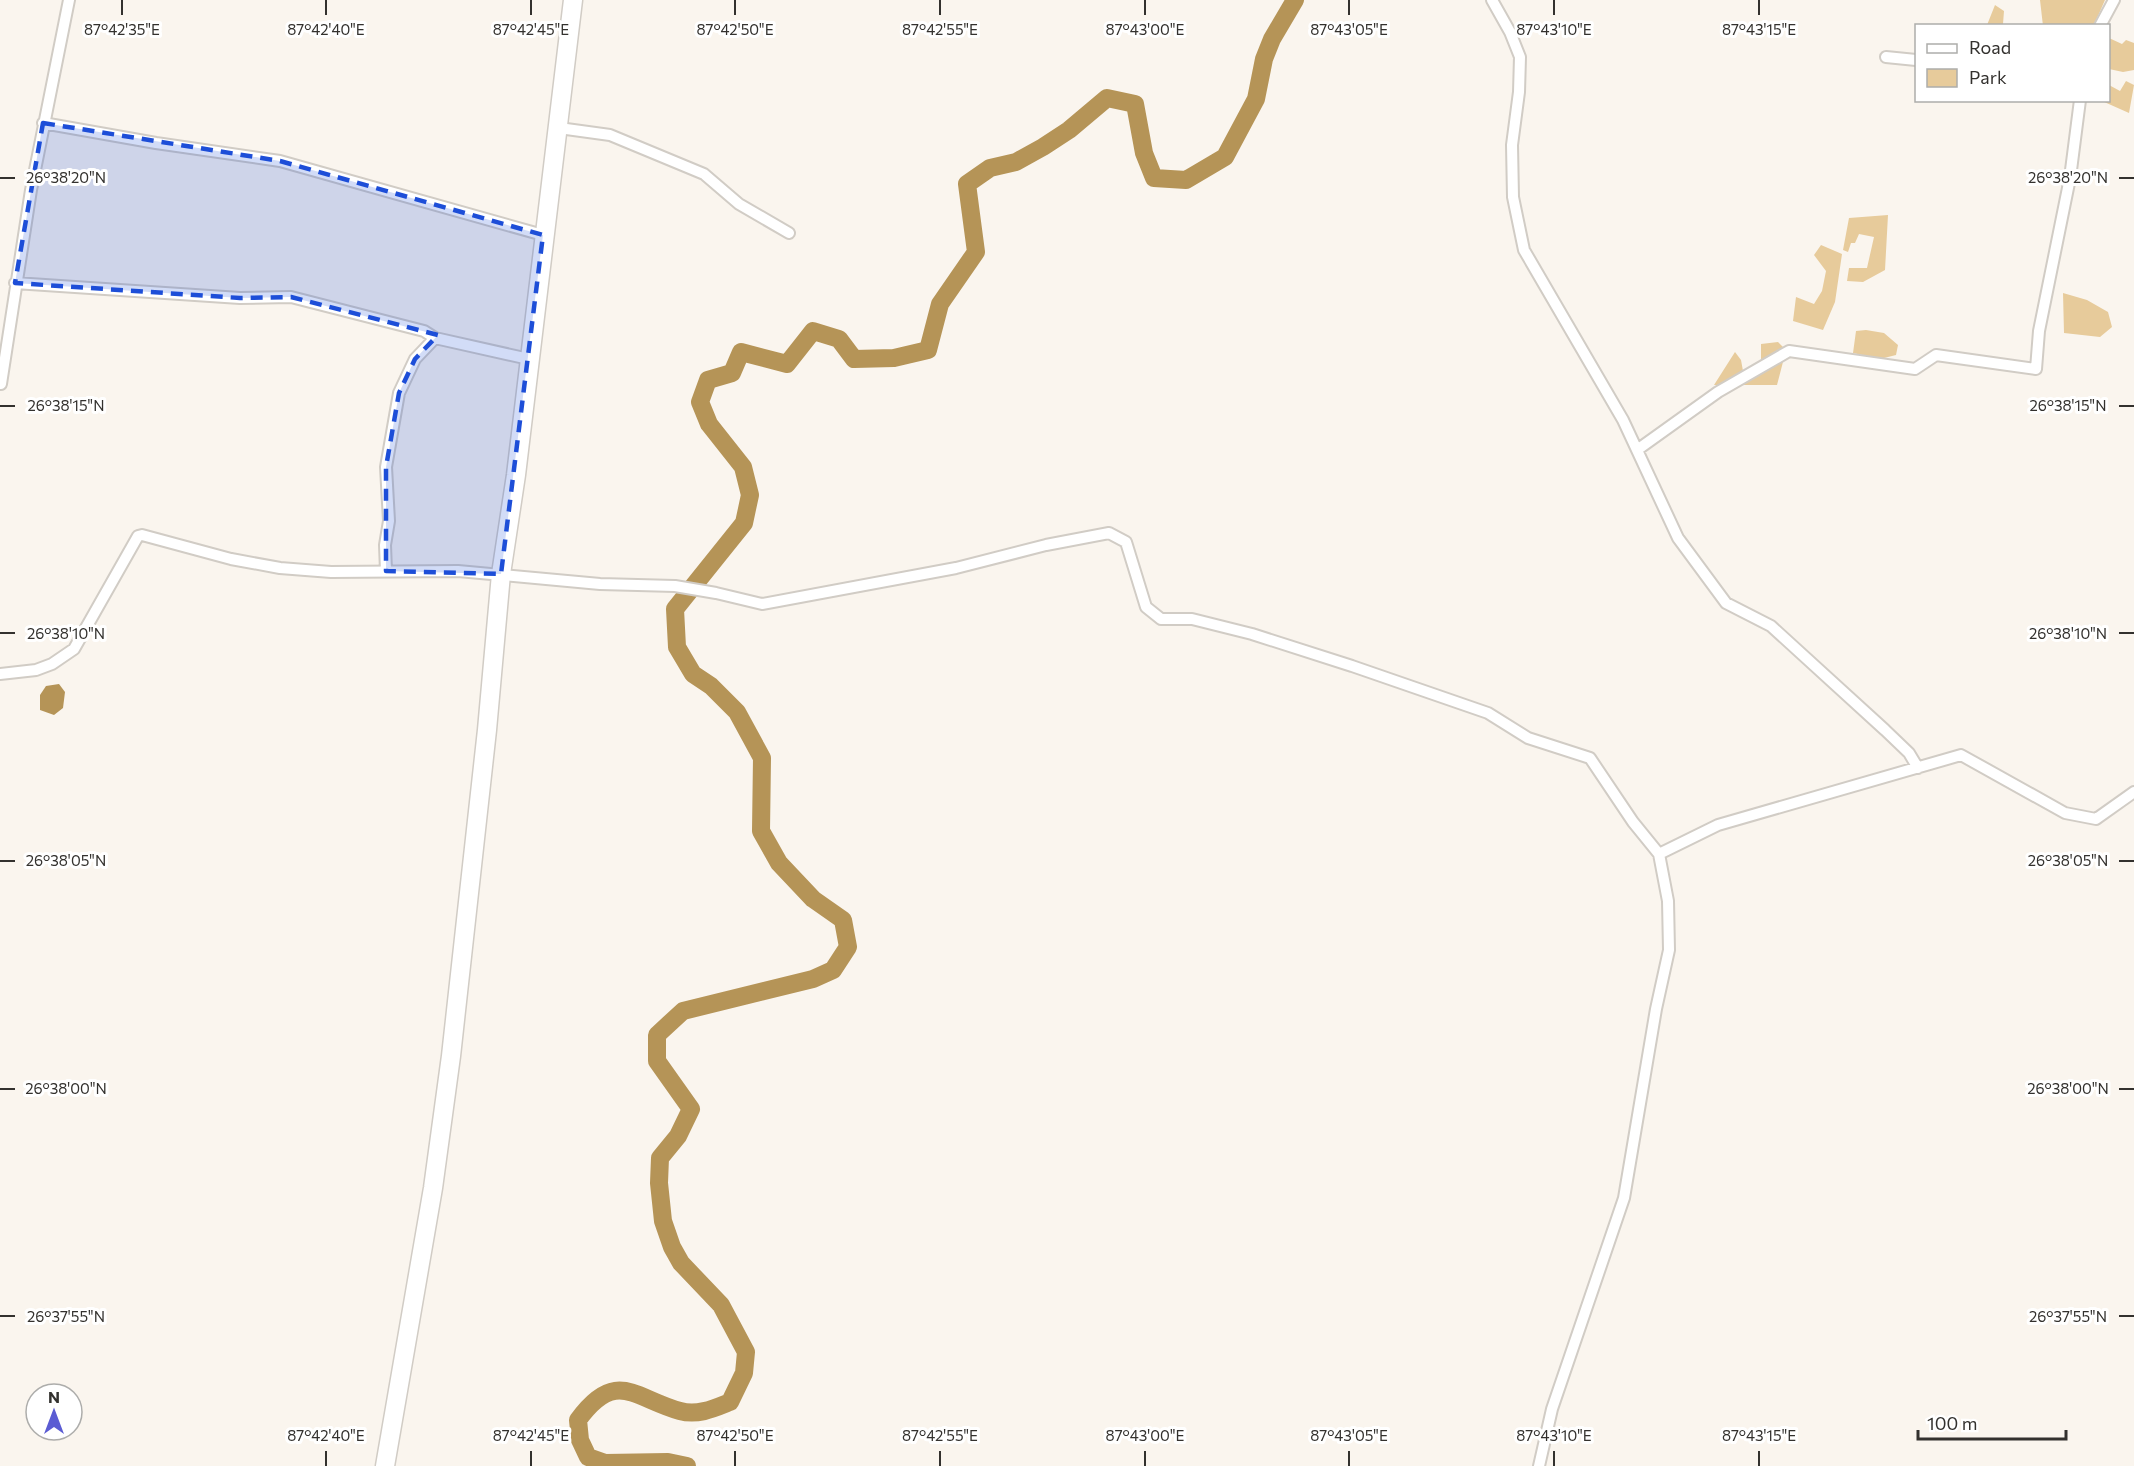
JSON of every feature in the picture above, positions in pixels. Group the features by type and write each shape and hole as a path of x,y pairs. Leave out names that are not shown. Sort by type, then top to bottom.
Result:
{"main road":[{"path":"385,1466 433,1188 451,1056 487,729 501,574 516,475 573,0"}],"street":[{"path":"1,384 4,328 15,283 69,0"},
{"path":"1492,0 1510,32 1520,57 1519,92 1512,145 1512,176 1513,197 1524,250 1600,380 1637,450 1678,538 1726,603 1771,626 1885,729 1909,753 1918,768"},
{"path":"2101,24 2114,0"},
{"path":"1886,57 1915,60"},
{"path":"1637,450 1718,392 1789,351 1915,369 1936,355 2036,369 2039,331 2070,178 2080,102"},
{"path":"44,123 156,143 280,161 543,235"},
{"path":"559,128 610,135 704,174 739,204 789,233"},
{"path":"15,283 240,298 291,297 424,332 435,338 529,359"},
{"path":"386,572 385,545 389,521 386,467 399,393 415,358 435,338"},
{"path":"0,674 36,670 52,664 74,649 138,536 142,535 231,559 280,568 331,572 458,571 600,584 675,586 762,604 956,568 1046,545 1108,533 1126,542 1146,607 1161,619 1199,621 1252,634 1352,666 1488,713 1528,738 1590,758 1633,822 1659,854 1668,901 1669,950 1656,1009 1624,1198 1551,1409 1539,1466"},
{"path":"1659,854 1718,825 1961,755 2065,813 2096,819 2134,792"}],"highlighted area":[{"path":"43,123 280,161 543,235 501,574 386,571 386,467 399,393 415,359 438,335 291,297 240,298 15,283"}],"green space":[{"path":"2040,0 2105,0 2094,24 2043,24"},
{"path":"1995,5 2004,11 2003,24 1987,24"},
{"path":"2110,38 2122,44 2126,40 2134,43 2134,70 2123,72 2110,69"},
{"path":"2126,81 2134,85 2129,113 2104,102 2110,102 2110,86 2120,91"},
{"path":"1888,215 1885,270 1863,282 1847,281 1849,268 1867,268 1874,237 1859,234 1855,243 1851,243 1848,252 1843,250 1849,218"},
{"path":"1821,245 1842,254 1835,302 1823,330 1793,321 1796,297 1814,304 1822,291 1826,271 1814,255"},
{"path":"2063,293 2087,300 2108,312 2112,327 2100,337 2064,333"},
{"path":"1856,331 1884,333 1898,345 1896,355 1880,359 1853,353"},
{"path":"1778,342 1783,347 1761,363 1761,344"},
{"path":"1735,352 1741,360 1743,371 1724,385 1714,385"},
{"path":"1784,358 1777,385 1739,385"}],"shaded area":[{"path":"59,684 65,692 63,708 54,715 40,710 40,695 46,686"}],"waterway":[{"path":"687,1466 668,1462 605,1463 588,1457 580,1440 578,1420 591,1404 615,1391 638,1394 680,1411 693,1413 706,1411 730,1402 744,1373 746,1352 721,1305 681,1263 672,1247 663,1221 659,1183 660,1158 678,1136 691,1109 657,1061 657,1035 683,1011 813,979 833,970 848,947 843,920 813,899 779,863 761,831 762,758 737,712 711,686 693,674 677,647 675,609 744,523 750,495 743,467 709,424 700,402 708,380 732,373 741,352 787,364 813,331 839,339 854,359 894,358 928,350 940,304 976,252 967,184 990,168 1016,162 1043,147 1069,130 1107,98 1135,104 1144,153 1154,178 1186,180 1225,157 1256,99 1264,59 1272,39 1295,0"}]}
